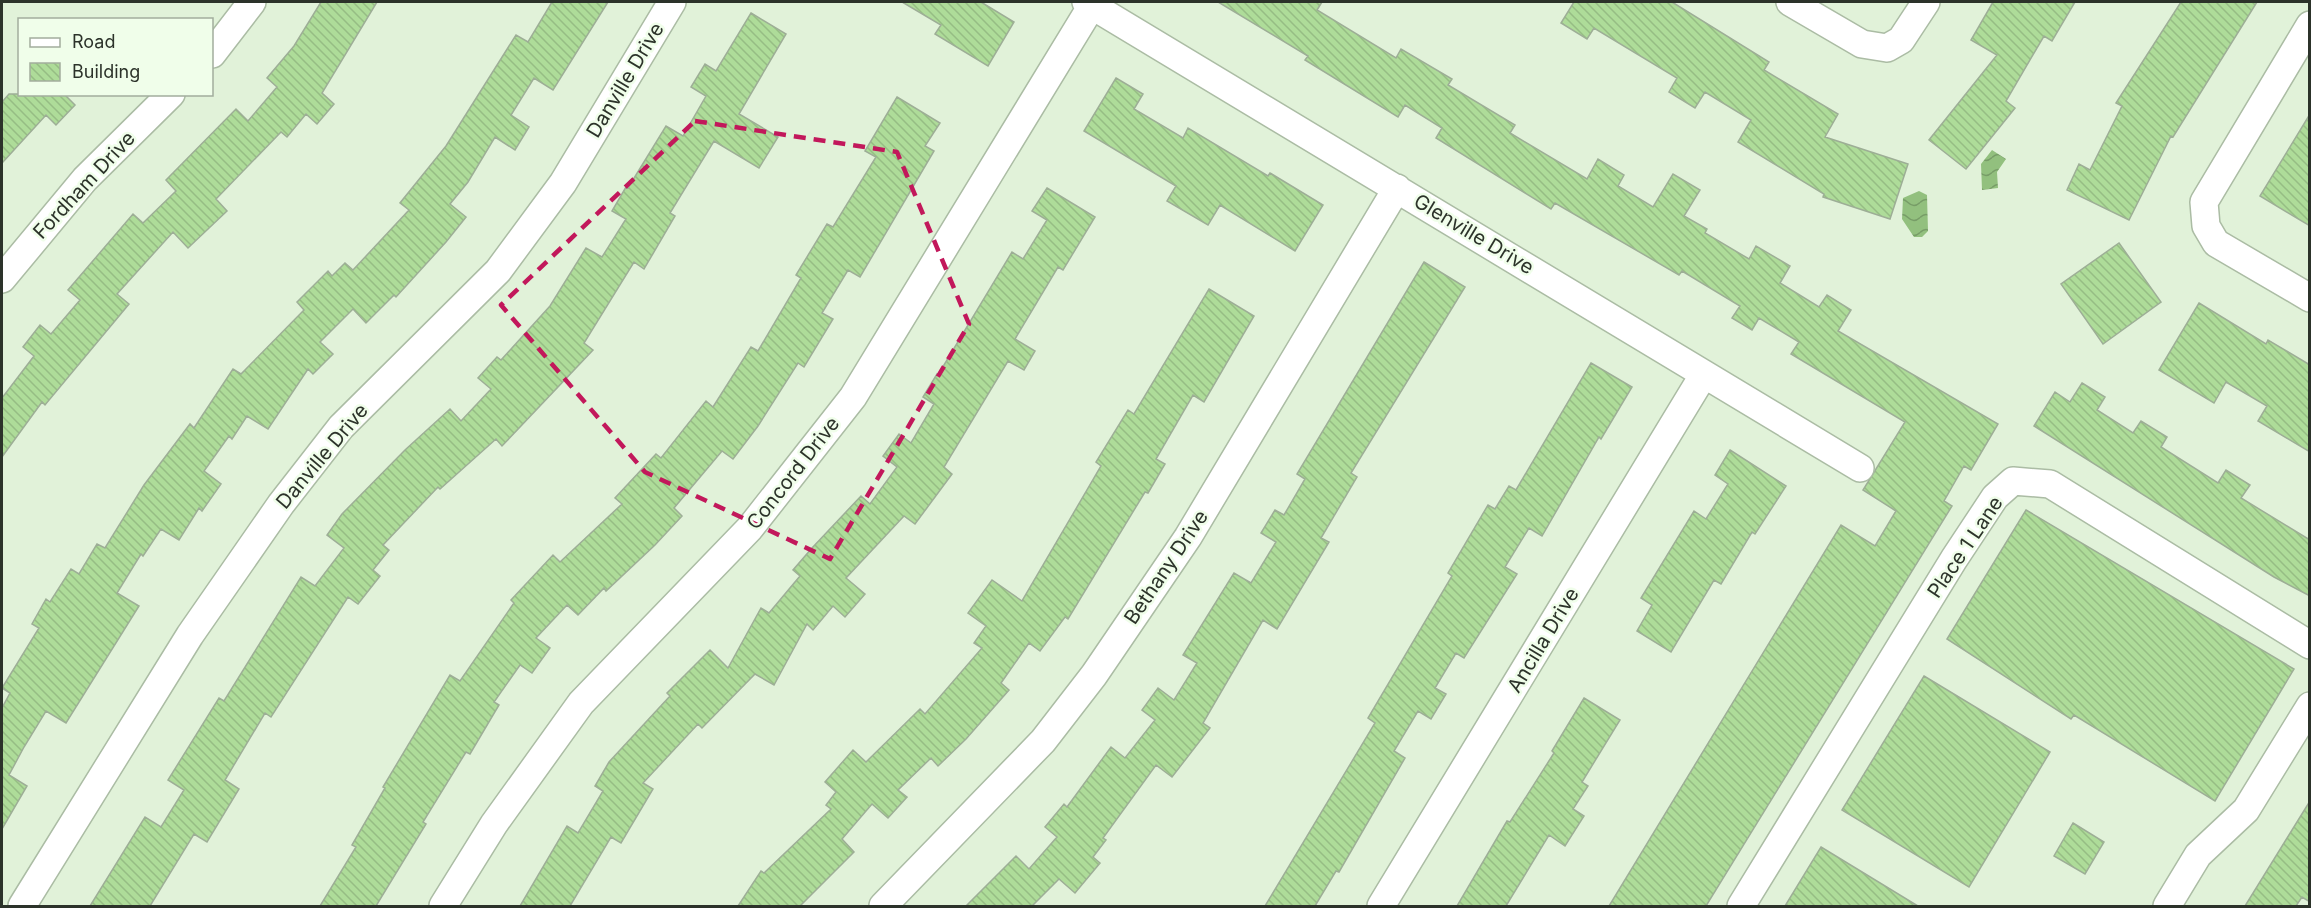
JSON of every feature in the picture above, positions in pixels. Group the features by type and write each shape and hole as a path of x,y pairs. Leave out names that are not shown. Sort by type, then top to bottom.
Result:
{"street":[{"path":"213,53 252,2"},
{"name":"Danville Drive","path":"22,906 190,635 281,504 341,427 498,271 563,183 672,2"},
{"path":"1790,2 1862,44 1887,48 1901,40 1926,2"},
{"name":"Glenville Drive","path":"1090,3 1860,468"},
{"name":"Concord Drive","path":"443,906 494,824 582,703 750,528 853,397 1090,3"},
{"path":"2310,25 2204,202 2206,226 2216,243 2310,298"},
{"name":"Fordham Drive","path":"2,279 85,179 169,96"},
{"name":"Bethany Drive","path":"883,906 1043,741 1094,675 1188,537 1397,188"},
{"name":"Ancilla Drive","path":"1381,906 1704,374"},
{"name":"Place 1 Lane","path":"1741,906 1954,559 1995,497 2013,481 2050,484 2310,645"},
{"path":"2167,906 2198,855 2246,810 2310,706"}],"highlighted area":[{"path":"695,121 897,152 969,324 830,559 645,472 501,305"}],"water":[{"path":"1992,150 2006,159 1997,172 1998,188 1982,190 1981,164"},
{"path":"1919,191 1927,195 1928,231 1922,237 1914,237 1902,219 1903,198"}],"building":[{"path":"321,2 377,2 322,93 334,104 317,124 306,114 287,137 281,132 216,199 227,211 188,248 173,232 117,294 129,304 45,405 42,402 2,457 2,398 34,356 23,347 40,325 51,334 80,300 68,290 133,214 143,223 176,191 166,180 236,109 248,121 277,87 267,78 294,46"},
{"path":"552,2 608,2 553,90 534,78 511,115 529,127 515,150 495,137 468,182 450,204 466,217 446,242 396,297 394,295 366,323 353,309 320,342 333,354 313,374 308,369 268,429 247,416 232,439 229,436 204,471 221,484 202,511 199,508 179,540 161,529 143,556 141,554 117,593 139,606 66,723 46,711 9,775 27,786 2,829 2,708 10,693 2,688 39,628 32,624 46,599 50,602 71,569 79,574 97,544 105,548 144,485 190,424 194,428 233,369 241,374 304,310 297,302 328,271 332,276 345,263 353,270 409,210 400,203 446,146 516,35 528,42"},
{"path":"902,2 981,2 1014,22 988,66 935,34 941,25"},
{"path":"1218,2 1322,2 1317,10 1396,58 1401,49 1452,79 1448,85 1515,125 1510,133 1587,179 1598,159 1624,175 1618,186 1653,207 1673,174 1700,190 1684,216 1707,229 1705,233 1749,259 1756,246 1790,266 1780,283 1819,307 1827,295 1851,310 1838,331 1998,424 1971,470 1964,466 1944,501 1952,506 1706,906 1609,906 1841,525 1875,546 1896,511 1863,490 1905,422 1791,354 1799,342 1759,318 1752,330 1732,318 1740,306 1682,271 1679,275 1555,203 1551,209 1436,138 1442,128 1405,105 1398,117 1305,60 1308,56"},
{"path":"1574,2 1672,2 1769,62 1764,70 1838,114 1825,137 1908,164 1890,219 1823,197 1824,194 1738,142 1751,120 1705,92 1695,108 1669,92 1677,78 1594,28 1587,39 1561,23"},
{"path":"1993,2 2075,2 2052,41 2044,36 2006,101 2015,108 1966,169 1929,140 1997,55 1971,40"},
{"path":"2181,2 2257,2 2173,137 2171,136 2129,220 2067,190 2079,164 2090,170 2122,106 2116,103"},
{"path":"751,13 786,34 739,114 778,137 759,168 714,141 670,213 675,216 644,269 634,262 584,343 593,350 502,446 496,439 440,489 438,487 383,545 389,550 373,570 380,576 358,604 348,597 271,717 265,713 225,780 239,789 207,842 194,834 150,906 90,906 145,817 161,827 184,790 168,780 219,698 224,701 301,577 315,586 344,548 327,535 342,514 405,450 450,409 461,421 491,389 478,378 497,357 501,360 550,306 586,248 602,257 626,219 612,211 626,187 628,188 666,126 683,136 706,96 691,87 705,64 716,71"},
{"path":"1116,78 1143,94 1134,109 1183,138 1188,128 1268,176 1270,173 1323,205 1295,251 1220,205 1208,225 1167,201 1176,186 1084,131"},
{"path":"9,94 18,94 18,96 66,96 75,105 56,125 46,115 2,163 2,102"},
{"path":"897,97 940,123 925,146 934,151 860,277 848,270 822,313 833,319 804,367 798,363 758,426 733,459 722,451 674,508 682,516 655,545 606,591 604,588 578,615 567,605 536,638 550,648 532,673 520,665 494,702 499,705 470,754 466,752 423,822 426,824 376,906 320,906 356,847 352,845 385,788 383,787 450,675 460,681 514,603 511,600 553,555 560,562 622,504 615,498 656,454 661,458 706,401 713,407 751,347 758,351 801,278 796,275 827,224 833,227 876,157 865,151"},
{"path":"2310,114 2310,226 2260,196"},
{"path":"1047,188 1095,217 1063,270 1058,267 1015,339 1035,351 1024,370 1008,361 944,467 952,474 915,524 904,516 846,578 865,594 845,617 833,606 813,630 807,624 774,685 755,674 702,728 698,724 643,783 653,789 621,843 611,837 570,906 520,906 567,826 578,833 603,791 595,786 609,762 670,696 667,693 710,650 728,668 761,608 769,613 800,576 793,570 812,548 861,496 870,504 897,467 883,456 899,434 911,443 934,404 923,397 937,374 1012,252 1023,259 1047,220 1032,211"},
{"path":"2119,243 2161,302 2103,344 2061,284"},
{"path":"1424,262 1465,287 1351,473 1357,477 1321,538 1329,542 1277,629 1263,620 1203,723 1210,728 1172,777 1156,765 1103,838 1106,840 1093,857 1100,863 1075,893 1059,879 1032,906 966,906 1016,856 1029,869 1057,837 1045,827 1064,804 1067,807 1111,747 1125,758 1155,720 1142,710 1158,688 1174,700 1197,663 1183,655 1234,573 1251,583 1276,542 1261,533 1275,510 1284,515 1305,479 1297,474"},
{"path":"1209,289 1254,316 1204,402 1193,395 1156,459 1165,464 1148,493 1145,492 1068,619 1065,617 1040,651 1029,643 1001,683 1009,690 966,739 938,766 931,758 898,790 907,797 888,818 872,804 842,839 854,852 800,906 738,906 761,871 764,873 831,809 826,805 836,792 825,782 853,750 866,762 920,709 925,714 982,648 974,643 986,626 968,613 992,580 1022,601 1101,466 1096,462 1128,410 1134,414"},
{"path":"2199,303 2266,344 2268,340 2310,365 2310,452 2258,421 2267,406 2226,382 2214,403 2159,370"},
{"path":"1591,363 1632,387 1601,439 1599,437 1542,536 1529,528 1505,567 1517,574 1464,658 1456,653 1435,688 1446,694 1431,719 1418,711 1394,751 1405,758 1339,872 1336,871 1315,906 1265,906 1375,723 1368,718 1452,576 1448,573 1488,505 1495,509 1509,486 1516,490"},
{"path":"2082,383 2105,397 2097,410 2133,433 2141,421 2167,437 2161,447 2218,483 2226,470 2250,485 2241,498 2310,540 2310,596 2274,577 2034,426 2055,392 2070,402"},
{"path":"1730,450 1786,486 1755,534 1752,532 1721,584 1714,580 1671,652 1637,631 1652,605 1641,598 1694,511 1706,519 1728,484 1715,475"},
{"path":"2026,510 2294,669 2215,801 2074,715 2071,719 1947,639"},
{"path":"1924,676 2050,752 1969,887 1842,810"},
{"path":"1584,698 1620,720 1582,782 1588,786 1573,809 1584,816 1565,846 1549,835 1506,906 1457,906 1507,821 1510,822 1554,753 1552,751"},
{"path":"2310,801 2310,902 2302,897 2296,906 2245,906"},
{"path":"2073,823 2104,842 2085,874 2054,856"},
{"path":"1821,847 1918,906 1785,906"}]}
